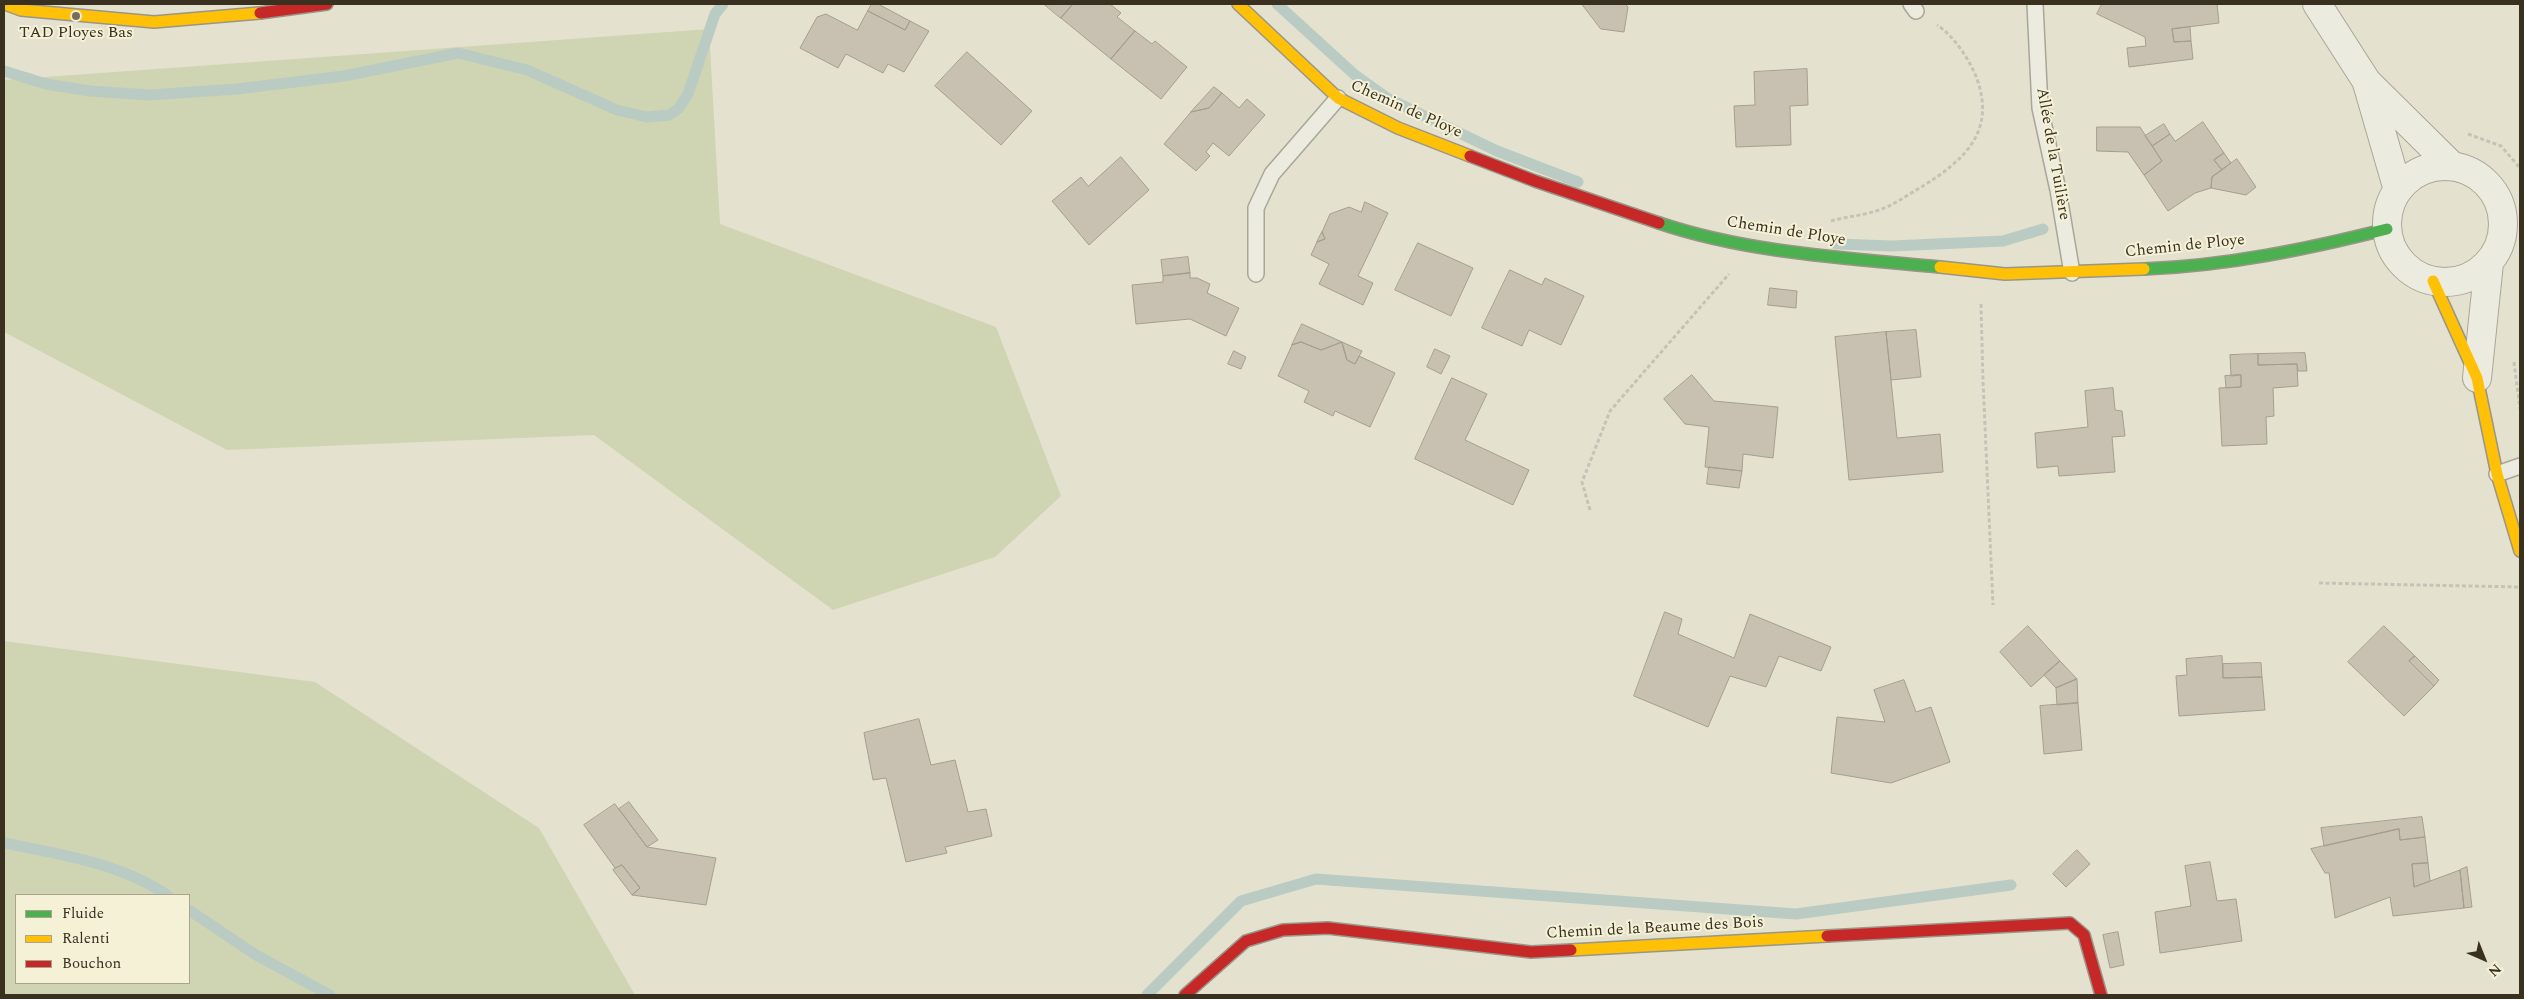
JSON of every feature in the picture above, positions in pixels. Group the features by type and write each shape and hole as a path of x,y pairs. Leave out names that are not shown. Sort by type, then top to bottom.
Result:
{"street":[{"path":"5,4 21,10 154,22 230,17 327,4"},
{"name":"Chemin de Ploye","path":"1238,4 1338,98 1398,128 1535,181 1689,233 1805,254 2004,274 2174,268 2309,249 2387,229"},
{"path":"2317,4 2367,82 2452,166"},
{"path":"2367,82 2398,190"},
{"path":"2452,166 2471,172 2487,183 2512,217 2489,263 2473,276 2453,282 2433,281 2416,274 2401,263 2391,247 2387,229 2391,202 2398,190 2413,176 2432,168 2452,166"},
{"path":"2477,378 2489,263"},
{"path":"2433,281 2477,378 2498,474 2520,551"},
{"name":"Chemin de la Beaume des Bois","path":"1185,995 1246,941 1283,930 1328,928 1531,952 2070,924 2084,935 2101,995"}],"lane":[{"name":"Allée de la Tuilière","path":"2035,4 2040,108 2072,273"},
{"path":"1256,274 1256,208 1272,174 1338,98"},
{"path":"2498,474 2520,466"}],"path":[{"path":"1824,224 1886,207 1953,166 1976,140 1982,124 1983,105 1975,74 1956,43 1942,28 1914,7"},
{"path":"2461,131 2501,146 2520,168"},
{"path":"1590,510 1582,482 1610,411 1754,245"},
{"path":"1982,271 1983,381 1993,605"},
{"path":"2319,583 2520,587"}],"green space":[{"path":"709,29 720,224 996,327 1061,496 995,557 833,610 594,435 227,450 4,332 4,80"},
{"path":"4,641 315,682 539,828 635,995 4,995"}],"building":[{"path":"872,4 878,4 910,21 905,30 868,11"},
{"path":"1044,4 1073,4 1061,18"},
{"path":"1073,4 1110,4 1121,13 1117,17 1135,31 1111,59 1061,18"},
{"path":"1582,4 1625,4 1628,7 1624,32 1601,29"},
{"path":"2102,4 2217,4 2219,23 2172,29 2174,42 2191,41 2193,59 2129,67 2127,48 2146,46 2145,37 2097,14"},
{"path":"868,11 905,30 910,21 929,31 904,72 888,64 883,73 846,54 838,68 800,48 817,17 826,14 857,30"},
{"path":"2190,27 2191,41 2174,42 2172,29"},
{"path":"1135,31 1152,44 1155,41 1187,67 1161,99 1111,59"},
{"path":"967,52 1032,111 1001,145 935,86"},
{"path":"1807,69 1808,105 1790,106 1791,145 1736,147 1734,106 1755,105 1754,72"},
{"path":"1214,87 1222,93 1209,108 1191,112"},
{"path":"1222,93 1239,108 1247,99 1265,115 1229,156 1213,143 1206,152 1210,156 1196,171 1164,144 1191,112 1209,108"},
{"path":"2203,122 2224,153 2214,160 2222,170 2212,177 2211,188 2195,193 2168,211 2144,175 2162,161 2152,146 2170,134 2175,141"},
{"path":"2164,124 2170,134 2152,146 2145,136"},
{"path":"2097,127 2140,127 2162,161 2144,175 2128,152 2097,151"},
{"path":"2224,153 2231,163 2222,170 2214,160"},
{"path":"1121,157 1149,190 1089,245 1052,201 1081,177 1088,186"},
{"path":"2237,159 2256,187 2246,195 2211,188 2212,177"},
{"path":"1365,202 1388,213 1358,276 1373,283 1363,305 1319,284 1329,264 1311,255 1317,242 1325,239 1322,232 1330,214 1349,207 1361,212"},
{"path":"1322,232 1325,239 1317,242"},
{"path":"1418,243 1473,268 1451,316 1395,290"},
{"path":"1188,257 1190,273 1163,276 1161,260"},
{"path":"1510,270 1542,285 1545,278 1584,296 1561,345 1529,330 1522,346 1482,328"},
{"path":"1190,273 1190,278 1197,278 1210,284 1207,293 1239,308 1226,336 1190,319 1136,324 1132,285 1163,282 1163,276"},
{"path":"1770,288 1797,291 1796,308 1768,305"},
{"path":"1302,324 1342,342 1321,350 1301,342 1292,345"},
{"path":"1916,330 1921,377 1891,380 1886,332"},
{"path":"1886,332 1897,438 1940,434 1943,472 1849,480 1835,337"},
{"path":"1301,342 1321,350 1342,342 1347,360 1355,364 1359,356 1395,373 1370,427 1335,411 1333,416 1304,402 1309,391 1278,376 1292,345"},
{"path":"1342,342 1362,351 1355,364 1347,360"},
{"path":"1435,349 1450,356 1441,374 1427,367"},
{"path":"1234,351 1246,357 1241,369 1228,364"},
{"path":"2305,353 2307,371 2298,371 2297,364 2258,365 2258,354"},
{"path":"2258,354 2258,365 2297,364 2298,386 2273,388 2274,416 2266,417 2267,444 2222,446 2219,388 2241,387 2241,375 2231,376 2230,355"},
{"path":"1692,375 1714,401 1778,407 1773,458 1743,454 1742,471 1705,467 1709,427 1685,424 1664,399"},
{"path":"2241,375 2241,387 2226,388 2225,376"},
{"path":"1452,378 1487,394 1465,440 1529,470 1513,505 1415,459"},
{"path":"2113,388 2115,410 2122,411 2125,436 2112,437 2115,472 2059,476 2058,466 2037,468 2035,433 2088,427 2085,391"},
{"path":"1709,467 1742,471 1739,488 1707,484"},
{"path":"1665,612 1682,619 1678,634 1734,658 1750,614 1831,647 1821,671 1779,656 1766,687 1730,676 1708,727 1634,696"},
{"path":"2028,626 2060,661 2031,687 2000,652"},
{"path":"2384,626 2415,656 2409,661 2434,686 2404,716 2348,662"},
{"path":"2222,656 2223,678 2262,677 2265,710 2179,716 2176,676 2187,675 2186,659"},
{"path":"2415,656 2439,680 2434,686 2409,661"},
{"path":"2060,661 2077,679 2056,688 2044,675"},
{"path":"2261,663 2262,677 2223,678 2223,664"},
{"path":"2077,679 2078,703 2057,705 2056,688"},
{"path":"1904,680 1916,712 1931,707 1950,762 1891,783 1831,773 1837,717 1885,722 1874,690"},
{"path":"2078,703 2082,750 2044,754 2040,706"},
{"path":"919,719 931,765 955,760 968,812 986,809 992,836 945,847 947,853 906,862 886,778 873,780 864,733"},
{"path":"629,802 658,840 647,847 619,809"},
{"path":"615,804 647,847 716,858 706,905 632,895 640,888 622,865 615,868 584,825"},
{"path":"2422,817 2425,837 2400,840 2399,829 2324,846 2321,828"},
{"path":"2399,829 2400,840 2425,837 2428,863 2412,864 2414,887 2460,870 2464,908 2393,916 2390,897 2335,918 2329,873 2325,873 2311,849"},
{"path":"2077,850 2090,864 2066,887 2053,874"},
{"path":"2210,862 2217,901 2236,899 2242,941 2160,953 2155,912 2191,906 2185,866"},
{"path":"2428,863 2430,881 2414,887 2412,864"},
{"path":"622,865 640,888 632,895 613,870"},
{"path":"2467,867 2472,907 2464,908 2460,870"},
{"path":"2118,932 2124,965 2110,968 2103,935"}],"waterway":[{"path":"4,71 46,84 90,91 149,95 237,89 344,76 458,53 527,70 617,110 647,117 669,115 678,109 688,94 715,14 723,4"},
{"path":"1277,4 1355,75 1387,98 1497,151 1578,182"},
{"path":"1836,244 1892,246 2003,241 2043,229"},
{"path":"4,843 68,856 109,867 149,884 165,894"},
{"path":"1147,995 1241,901 1316,879 1796,914 2011,885"},
{"path":"190,911 256,955 330,995"}],"traffic: fast":[{"path":"1659,223 1693,233 1762,248 1940,267"},
{"path":"2144,269 2205,264 2267,255 2387,229"}],"traffic: slow":[{"path":"5,4 21,10 154,22 260,13"},
{"path":"1238,4 1338,98 1398,128 1470,156"},
{"path":"1940,267 2005,274 2144,269"},
{"path":"2433,281 2477,378 2497,474 2520,551"},
{"path":"1571,950 1827,936"}],"traffic: jam":[{"path":"260,13 327,4"},
{"path":"1470,156 1535,181 1659,223"},
{"path":"1827,936 2070,923 2084,935 2101,995"},
{"path":"1185,995 1246,941 1283,930 1328,928 1531,952 1571,950"}],"place":[{"name":"TAD Ployes Bas","path":"76,16"}]}
